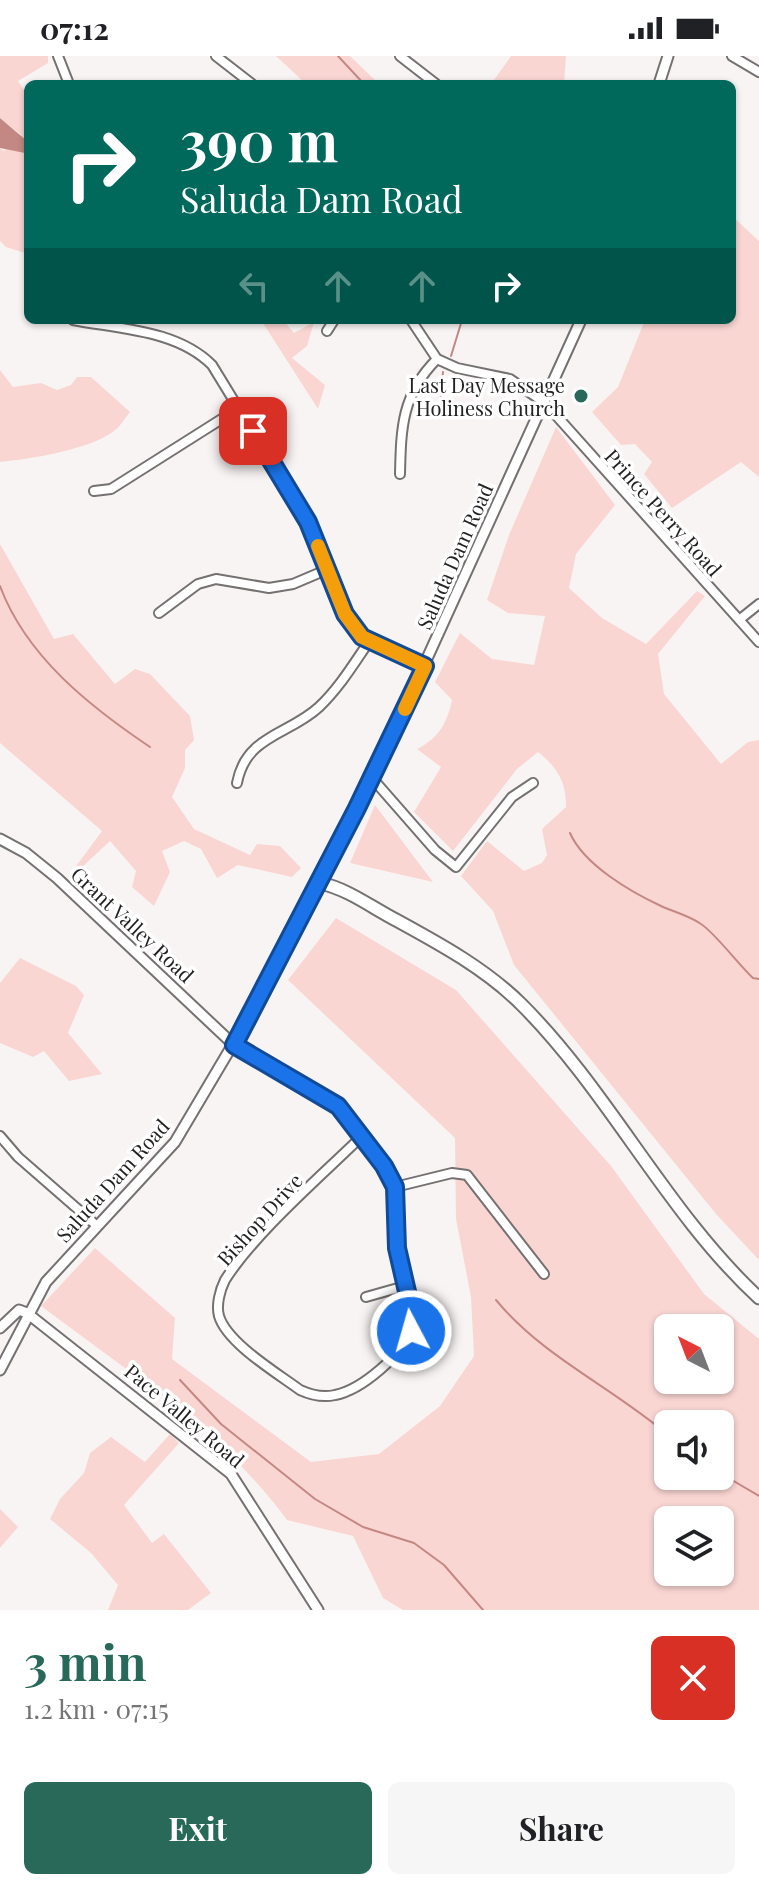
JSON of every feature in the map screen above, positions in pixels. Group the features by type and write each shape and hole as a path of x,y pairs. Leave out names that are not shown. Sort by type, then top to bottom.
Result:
{"main road":[{"path":"320,883 332,894 391,918 465,960 522,1005 561,1049 727,1265 759,1298"}],"street":[{"path":"58,56 67,80"},
{"path":"216,56 247,80"},
{"path":"400,56 431,80"},
{"path":"660,80 668,56"},
{"path":"732,56 759,72"},
{"path":"94,324 173,339 197,351 212,365 308,522 345,614 368,643 425,666"},
{"path":"327,331 331,324"},
{"path":"400,474 402,431 410,394 418,377 437,359 414,324"},
{"name":"Saluda Dam Road","path":"0,1370 27,1313 52,1274 175,1142 234,1045 372,778 579,324"},
{"name":"Prince Perry Road","path":"437,359 457,368 510,379 545,403 759,642"},
{"path":"94,491 111,489 239,408"},
{"path":"159,613 198,584 216,579 269,588 293,584 326,570"},
{"path":"739,620 759,604"},
{"path":"237,783 241,764 259,744 317,709 368,643"},
{"path":"372,778 435,850 456,867 512,797 533,783"},
{"name":"Grant Valley Road","path":"0,839 26,853 57,878 234,1045"},
{"path":"234,1045 338,1106 384,1166 395,1187 452,1173 467,1175 544,1274"},
{"path":"0,1136 18,1157 96,1225"},
{"name":"Bishop Drive","path":"361,1137 287,1211 225,1281 219,1296 219,1317 234,1340 300,1390 324,1396 338,1395 365,1380 405,1342 412,1324 397,1248 395,1187"},
{"path":"366,1297 405,1286"},
{"path":"0,1328 19,1310 27,1313"},
{"name":"Pace Valley Road","path":"27,1313 231,1474 318,1610"}],"shaded area":[{"path":"0,56 48,56 48,63 18,81 24,90 24,253 6,247 0,241 0,148 4,151 21,135 0,118"},
{"path":"276,56 350,56 375,80 302,80"},
{"path":"511,56 566,56 564,80 494,80"},
{"path":"0,118 24,138 24,153 0,148"},
{"path":"736,220 759,241 759,477 741,462 672,508 644,474 652,462 635,444 621,445 592,412 618,387 643,324 736,324"},
{"path":"264,324 286,324 294,333 313,324 307,346 292,358 325,385 318,409"},
{"path":"0,370 13,387 41,383 57,390 71,385 77,377 91,377 130,412 116,429 90,443 43,456 0,462"},
{"path":"556,427 615,505 576,554 569,588 602,618 646,644 697,591 705,596 658,654 664,694 721,764 748,742 759,740 759,1260 716,1214 514,965 493,911 461,876 487,841 524,871 542,863 547,855 542,829 566,807 564,790 556,770 538,752 517,769 453,851 414,812 441,767 417,749 436,735 448,716 452,700 435,682 460,633 492,659 534,665 545,616 508,613 487,600 509,535"},
{"path":"0,544 54,639 73,634 115,684 135,669 150,674 190,716 194,740 185,750 185,768 172,797 194,829 250,855 257,844 280,846 301,868 292,877 238,865 217,878 201,849 184,841 162,851 170,872 154,906 132,887 136,871 110,841 79,870 74,869 102,831 0,743"},
{"path":"375,805 433,882 350,863"},
{"path":"336,918 456,990 611,1166 704,1294 728,1314 654,1314 654,1394 734,1394 734,1319 759,1339 759,1610 403,1610 383,1598 353,1536 287,1520 262,1488 204,1431 41,1306 95,1248 175,1318 172,1359 311,1462 379,1454 440,1406 474,1356 471,1297 456,1219 455,1138 288,980"},
{"path":"20,958 76,986 84,995 68,1033 102,1074 69,1081 44,1051 33,1057 0,1043 0,983"},
{"path":"170,1434 179,1443 124,1505 152,1543 164,1534 211,1593 188,1610 108,1610 118,1585 91,1553 50,1519 60,1499 84,1473 90,1453 111,1437 145,1462"},
{"path":"0,1509 18,1527 0,1548"}],"waterway":[{"path":"338,56 360,80"},
{"path":"451,356 461,324"},
{"path":"441,396 443,372"},
{"path":"0,586 11,611 43,657 104,714 150,747"},
{"path":"570,833 597,866 649,900 701,924 753,978 759,979"},
{"path":"496,1300 556,1355 654,1424"},
{"path":"180,1380 221,1424 315,1499 363,1527 414,1543 444,1565 483,1610"},
{"path":"734,1481 759,1496"}],"slow traffic":[{"path":"318,546 345,614 362,637 368,643 425,666 405,709"}],"place":[{"name":"Last Day Message Holiness Church","path":"581,396"}],"route":[{"path":"253,431 308,522 345,614 368,643 425,666 357,808 234,1045 338,1106 384,1166 395,1187 397,1248 411,1309 411,1331"}]}
